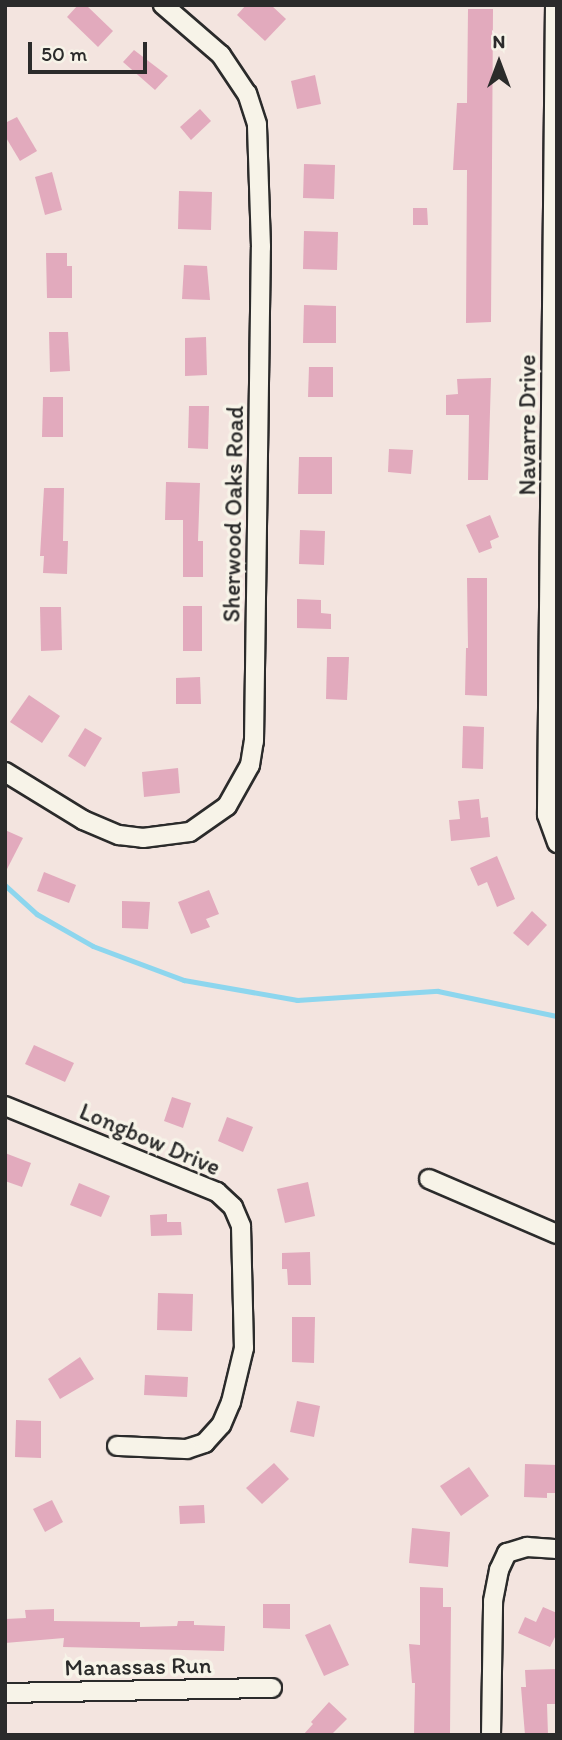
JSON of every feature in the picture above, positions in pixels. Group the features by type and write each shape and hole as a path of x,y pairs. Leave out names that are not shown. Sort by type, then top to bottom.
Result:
{"street":[{"name":"Sherwood Oaks Road","path":"5,772 83,820 119,835 143,838 190,832 227,806 250,765 254,741 261,247 257,124 247,94 221,55 163,5"},
{"name":"Navarre Drive","path":"555,5 554,672 547,815 557,843"},
{"name":"Longbow Drive","path":"5,1106 217,1192 233,1207 241,1226 244,1348 231,1402 221,1425 205,1443 187,1449 117,1446"},
{"path":"429,1179 557,1234"},
{"path":"491,1735 493,1601 499,1570 507,1553 527,1547 554,1549"},
{"name":"Manassas Run","path":"5,1693 272,1688"}],"building":[{"path":"78,5 86,5 113,31 98,47 67,17"},
{"path":"246,5 271,5 286,19 265,41 237,15"},
{"path":"468,9 493,9 491,322 466,323 467,170 453,170 457,103 467,103"},
{"path":"134,50 168,76 155,90 123,62"},
{"path":"315,75 321,104 297,109 291,81"},
{"path":"200,109 211,121 191,140 180,127"},
{"path":"17,117 37,151 20,161 5,136 5,123"},
{"path":"304,164 335,165 334,199 303,198"},
{"path":"52,172 62,210 45,215 35,177"},
{"path":"179,191 212,192 211,230 178,229"},
{"path":"413,208 427,208 428,225 413,225"},
{"path":"304,231 338,232 337,270 303,269"},
{"path":"46,253 67,253 67,266 72,266 72,298 47,298"},
{"path":"184,265 207,266 210,300 182,299"},
{"path":"304,305 336,306 336,343 303,343"},
{"path":"49,332 68,332 70,371 50,372"},
{"path":"206,337 207,375 185,376 185,338"},
{"path":"309,367 333,367 333,397 308,397"},
{"path":"491,378 488,480 468,480 469,415 446,415 446,395 458,394 457,379"},
{"path":"43,397 63,397 63,437 42,437"},
{"path":"189,406 209,406 208,449 188,448"},
{"path":"389,449 413,450 411,474 388,472"},
{"path":"299,457 332,457 332,494 298,494"},
{"path":"166,482 200,483 198,541 203,541 203,577 183,577 183,520 165,520"},
{"path":"44,488 64,488 63,541 68,541 67,574 43,573 44,556 40,556"},
{"path":"490,515 499,537 490,541 492,548 479,553 466,525"},
{"path":"300,530 325,531 324,565 299,564"},
{"path":"467,578 487,578 487,696 465,695 468,648"},
{"path":"297,599 321,600 321,613 331,614 331,629 297,628"},
{"path":"183,606 202,606 202,651 183,651"},
{"path":"40,607 61,607 62,650 41,651"},
{"path":"327,657 349,657 347,700 326,699"},
{"path":"200,677 201,704 176,704 176,678"},
{"path":"29,695 60,716 42,743 10,722"},
{"path":"463,726 484,727 483,769 462,768"},
{"path":"85,728 102,738 85,767 68,756"},
{"path":"178,768 180,793 144,797 142,772"},
{"path":"479,799 481,818 488,817 490,837 451,841 449,820 460,819 458,801"},
{"path":"5,830 23,838 5,873"},
{"path":"497,856 515,899 497,907 487,882 478,886 470,868"},
{"path":"44,872 76,885 69,903 37,891"},
{"path":"209,890 219,914 206,919 210,927 191,934 178,902"},
{"path":"122,901 150,902 148,929 122,928"},
{"path":"532,911 547,925 528,946 513,933"},
{"path":"34,1045 74,1063 65,1082 25,1064"},
{"path":"172,1097 191,1103 183,1128 164,1121"},
{"path":"227,1117 253,1127 243,1152 218,1141"},
{"path":"5,1153 31,1163 22,1187 5,1181"},
{"path":"308,1182 315,1216 285,1223 277,1189"},
{"path":"79,1183 110,1196 101,1217 70,1205"},
{"path":"167,1214 167,1222 181,1222 182,1235 151,1236 150,1215"},
{"path":"310,1252 311,1285 288,1285 287,1269 282,1269 282,1253"},
{"path":"158,1293 193,1294 192,1331 157,1330"},
{"path":"292,1317 315,1317 314,1363 292,1362"},
{"path":"80,1357 94,1379 60,1399 48,1379"},
{"path":"145,1375 188,1377 187,1397 144,1395"},
{"path":"297,1401 320,1406 314,1437 290,1432"},
{"path":"16,1420 41,1421 41,1458 15,1457"},
{"path":"274,1463 289,1479 262,1504 246,1488"},
{"path":"525,1464 557,1465 557,1493 547,1493 547,1498 524,1497"},
{"path":"469,1467 489,1496 461,1516 440,1486"},
{"path":"52,1500 63,1522 45,1532 33,1509"},
{"path":"204,1505 205,1523 180,1524 179,1506"},
{"path":"412,1528 450,1532 448,1567 409,1563"},
{"path":"420,1587 443,1588 443,1607 451,1607 450,1735 414,1735 415,1683 412,1683 409,1644 420,1645"},
{"path":"263,1604 290,1604 290,1629 263,1628"},
{"path":"543,1607 557,1613 557,1633 550,1647 518,1633 525,1617 536,1622"},
{"path":"54,1609 54,1621 140,1622 140,1627 177,1626 178,1621 194,1621 194,1625 225,1626 224,1651 63,1647 64,1638 5,1643 5,1619 26,1618 25,1610"},
{"path":"330,1624 349,1665 324,1676 305,1635"},
{"path":"557,1669 557,1704 547,1704 548,1735 525,1735 521,1687 526,1687 525,1670"},
{"path":"329,1702 347,1719 331,1735 303,1735 313,1724 311,1722"}],"waterway":[{"path":"5,885 37,914 93,946 184,980 297,1000 438,991 557,1016"}]}
